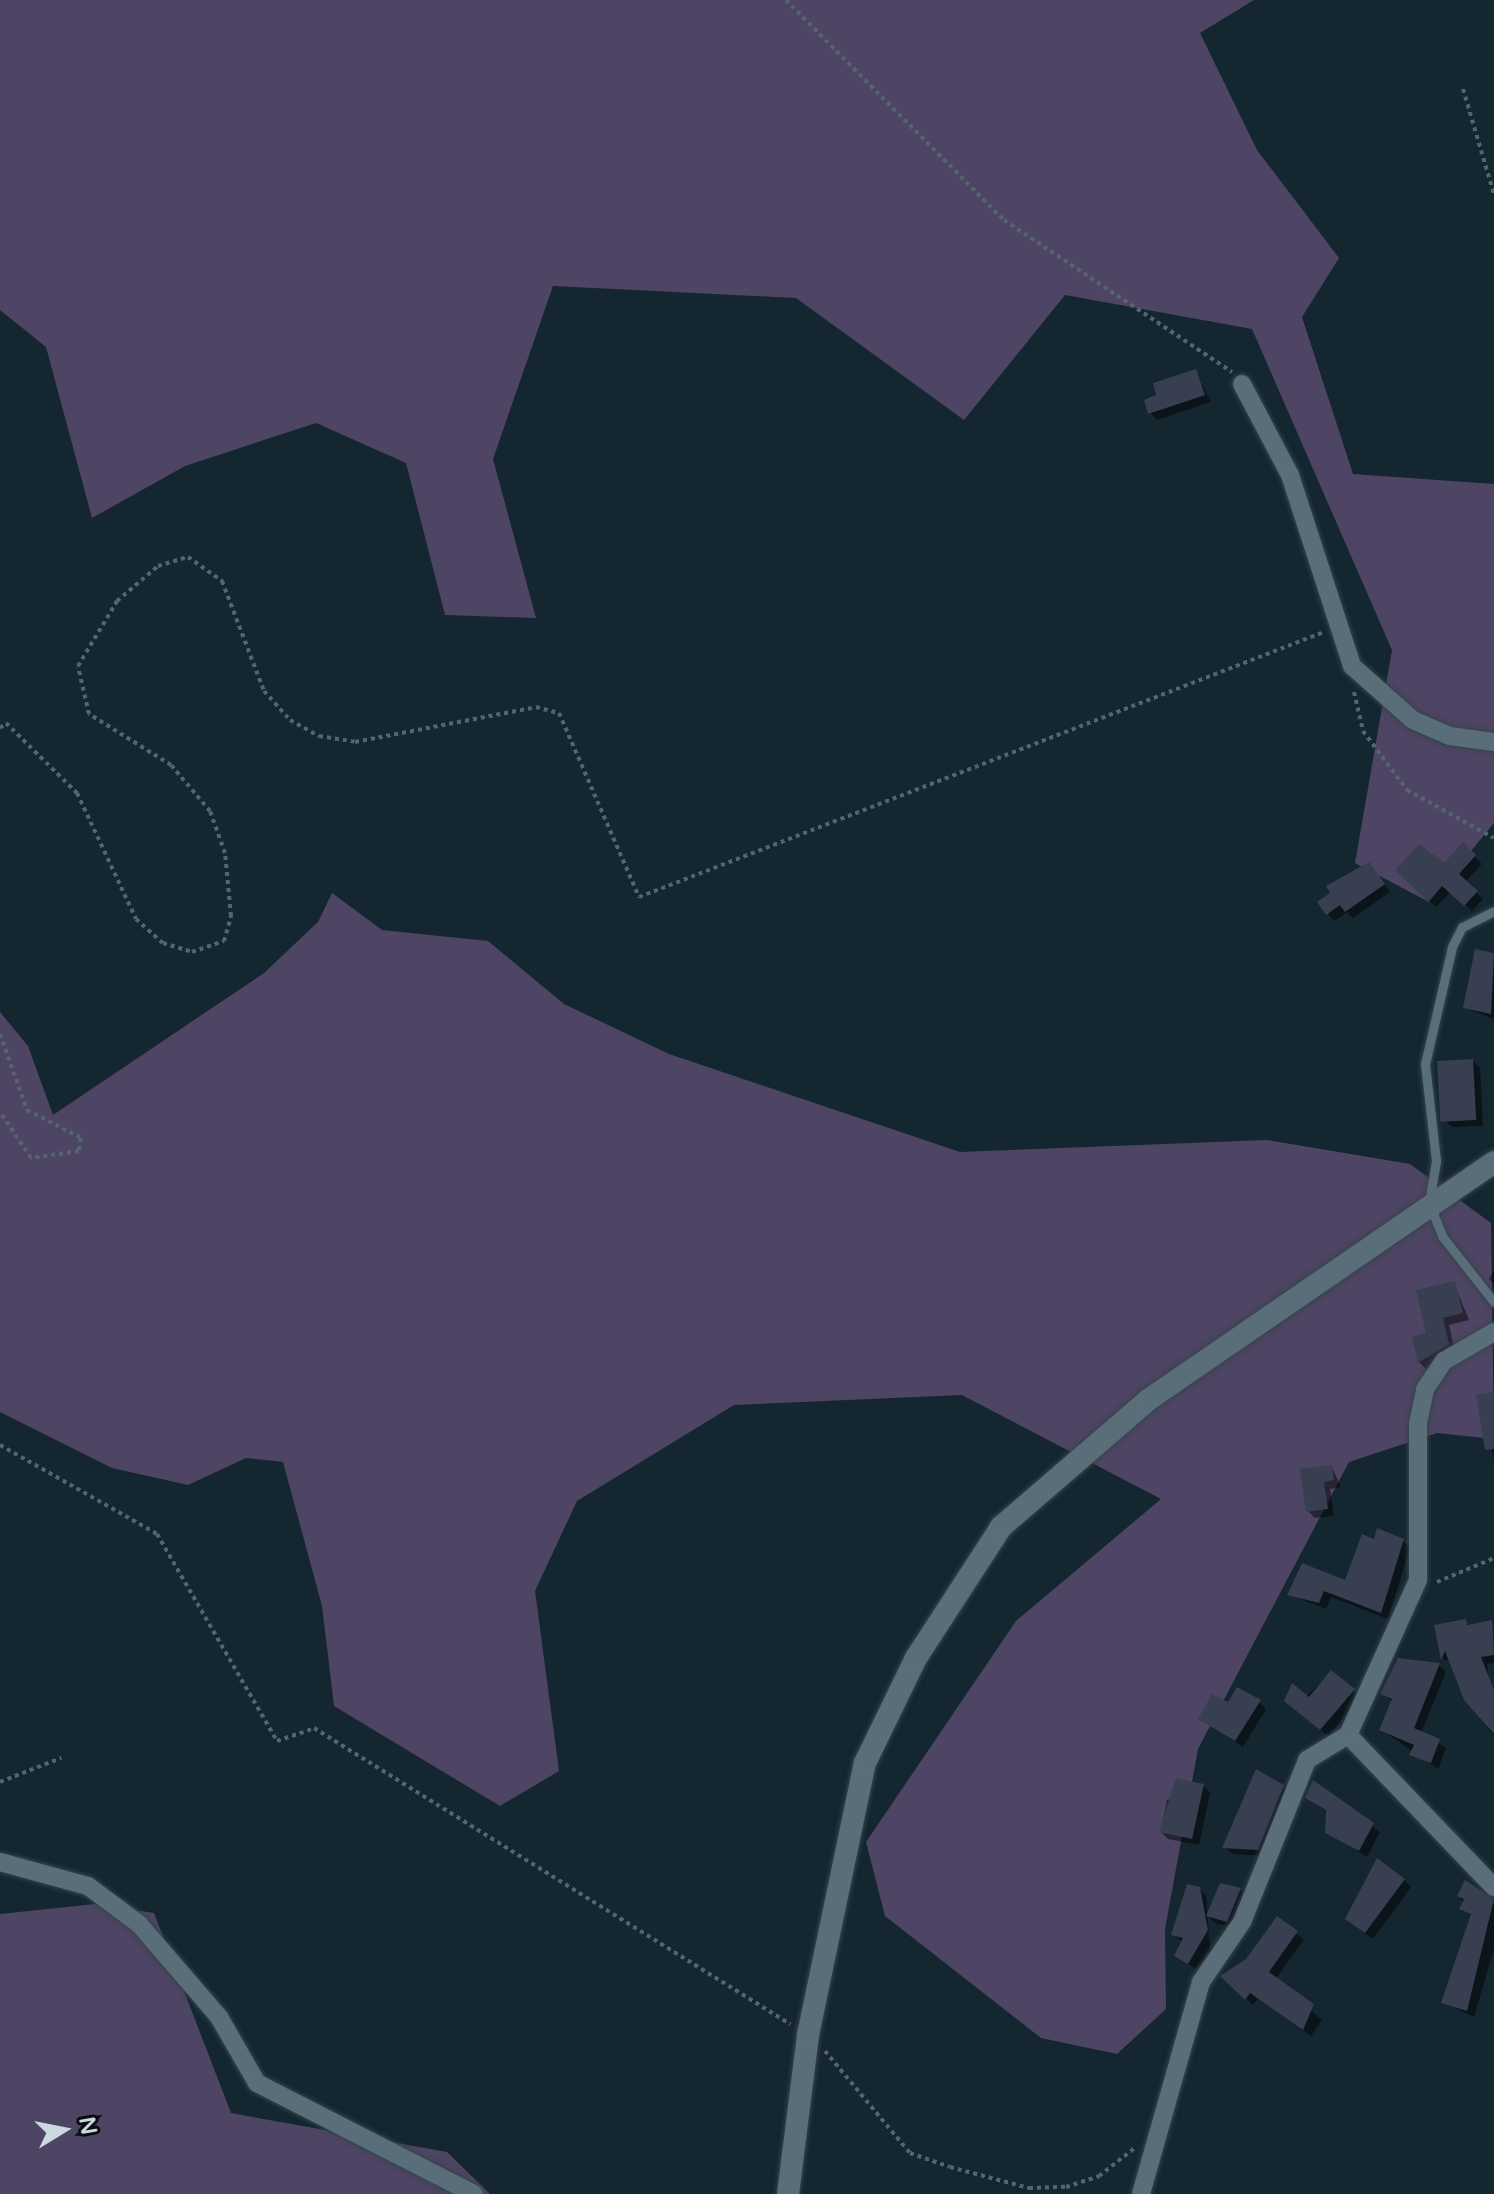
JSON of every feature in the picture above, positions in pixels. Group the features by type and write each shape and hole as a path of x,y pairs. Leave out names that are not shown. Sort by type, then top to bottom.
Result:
{"street":[{"path":"1242,384 1290,475 1352,666 1413,720 1450,736 1494,742"},
{"path":"788,2194 808,2035 865,1763 916,1658 1001,1527 1148,1400 1429,1203 1494,1162"},
{"path":"1141,2194 1201,1982 1242,1922 1307,1760 1348,1735 1424,1555 1418,1423 1425,1389 1444,1361 1494,1332"},
{"path":"1348,1735 1494,1887"},
{"path":"0,1862 88,1886 139,1924 219,2017 257,2083 474,2194"}],"lane":[{"path":"1494,911 1457,937 1425,1064 1436,1161 1429,1203 1442,1236 1494,1302"}],"path":[{"path":"786,0 1004,220 1219,357 1242,384"},
{"path":"1463,89 1494,194"},
{"path":"0,728 6,723 77,793 136,919 163,943 192,952 224,941 231,916 225,853 210,811 171,765 89,714 78,666 117,601 158,566 188,557 222,581 264,691 290,720 319,736 355,742 536,707 559,713 639,897 1337,627"},
{"path":"1352,666 1356,711 1377,755 1407,790 1494,838"},
{"path":"0,1034 27,1110 81,1138 79,1151 31,1158 0,1112"},
{"path":"0,1445 157,1534 277,1741 314,1728 808,2035 910,2153 989,2179 1066,2187 1099,2176 1157,2132"},
{"path":"1424,1555 1436,1582 1494,1558"},
{"path":"0,1782 61,1758"}],"shaded area":[{"path":"0,0 1254,0 1200,33 1257,150 1339,258 1302,317 1353,474 1494,484 1494,823 1429,902 1355,863 1392,650 1252,329 1065,295 964,420 796,298 553,286 493,459 536,618 445,615 406,463 316,423 185,466 92,518 46,347 0,310"},
{"path":"332,893 382,930 488,941 564,1004 669,1054 960,1152 1267,1140 1410,1164 1491,1223 1494,1439 1437,1433 1349,1462 1198,1749 1165,1929 1166,2009 1117,2054 1041,2038 885,1916 866,1842 1016,1621 1161,1499 962,1395 734,1405 577,1501 535,1591 559,1771 500,1806 334,1706 322,1606 283,1462 246,1458 188,1485 112,1468 0,1412 0,1012 28,1046 53,1115 264,973 318,922"},
{"path":"95,1904 154,1913 231,2113 447,2152 490,2194 0,2194 0,1914"}],"building":[{"path":"1196,369 1205,395 1148,414 1144,400 1156,395 1153,383"},
{"path":"1463,842 1476,855 1459,874 1478,891 1464,906 1442,886 1428,902 1395,870 1419,844 1444,863"},
{"path":"1369,862 1385,884 1345,912 1340,905 1326,915 1317,902 1330,893 1326,886"},
{"path":"1475,949 1494,953 1491,1014 1463,1008"},
{"path":"1473,1059 1476,1120 1440,1122 1437,1061"},
{"path":"1455,1281 1463,1313 1443,1318 1449,1344 1418,1363 1412,1336 1426,1333 1416,1290"},
{"path":"1494,1392 1494,1449 1485,1450 1476,1395"},
{"path":"1332,1465 1334,1480 1324,1482 1328,1509 1306,1512 1300,1469"},
{"path":"1377,1528 1404,1539 1381,1613 1324,1591 1319,1603 1287,1595 1302,1563 1345,1580 1362,1534 1374,1539"},
{"path":"1466,1619 1467,1625 1492,1620 1494,1655 1481,1657 1494,1690 1494,1734 1464,1700 1445,1651 1441,1660 1434,1625"},
{"path":"1398,1658 1440,1663 1414,1728 1440,1739 1431,1763 1409,1755 1414,1745 1379,1730 1392,1699 1380,1694"},
{"path":"1331,1670 1355,1689 1320,1730 1284,1701 1292,1683 1309,1697"},
{"path":"1237,1687 1261,1700 1235,1741 1198,1719 1212,1694 1228,1702"},
{"path":"1256,1769 1284,1785 1258,1850 1222,1848"},
{"path":"1176,1778 1204,1784 1192,1839 1159,1832"},
{"path":"1313,1780 1374,1823 1359,1851 1325,1833 1326,1810 1305,1798"},
{"path":"1377,1858 1405,1879 1365,1933 1345,1919"},
{"path":"1465,1880 1494,1899 1467,2011 1441,2003 1471,1914 1459,1909 1464,1899 1457,1896"},
{"path":"1220,1883 1241,1888 1227,1922 1206,1916"},
{"path":"1187,1884 1200,1887 1208,1930 1188,1964 1174,1956 1183,1938 1171,1935"},
{"path":"1277,1916 1298,1931 1269,1972 1314,2004 1303,2030 1250,1993 1245,2000 1220,1976 1246,1959"}]}
